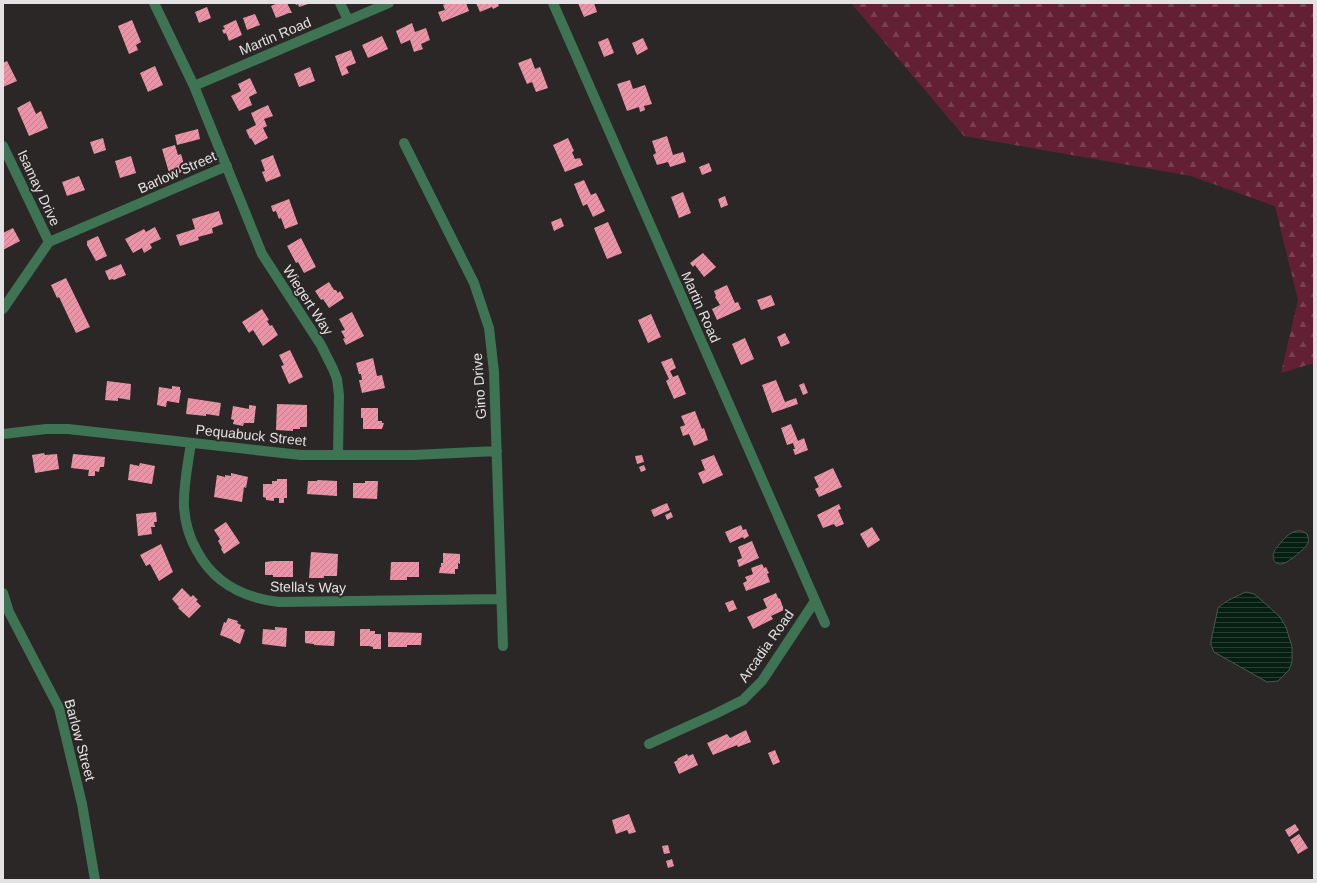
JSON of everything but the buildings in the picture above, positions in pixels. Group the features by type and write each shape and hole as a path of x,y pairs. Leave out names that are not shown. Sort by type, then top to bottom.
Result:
{"street":[{"name":"Barlow Street","path":"49,242 227,166 194,86 154,3"},
{"path":"340,3 348,20"},
{"name":"Martin Road","path":"194,86 389,3"},
{"name":"Martin Road","path":"554,3 825,622"},
{"name":"Gino Drive","path":"404,142 474,283 489,328 494,372 503,646"},
{"name":"Isamay Drive","path":"3,146 49,242"},
{"name":"Wiegert Way","path":"227,166 262,254 321,345 333,369 338,384 339,395 338,455"},
{"path":"3,309 49,242"},
{"name":"Pequabuck Street","path":"3,434 35,430 62,429 286,454 414,455 497,451"},
{"name":"Stella's Way","path":"191,443 184,505 187,529 193,544 206,565 218,578 236,591 254,598 279,602 501,599"},
{"name":"Barlow Street","path":"3,593 9,612 59,708 82,804 95,880"},
{"name":"Arcadia Road","path":"649,744 744,700 762,681 815,601"}],"green space":[{"path":"851,3 1314,3 1314,363 1281,373 1298,300 1275,206 1191,176 964,136"}],"shaded area":[{"path":"1297,531 1302,531 1307,534 1307,545 1285,563 1278,564 1275,562 1273,557 1274,551 1284,539"},
{"path":"1246,592 1254,594 1259,598 1280,617 1286,627 1292,647 1292,662 1289,670 1278,681 1267,682 1214,652 1211,645 1218,608 1227,601"}]}
